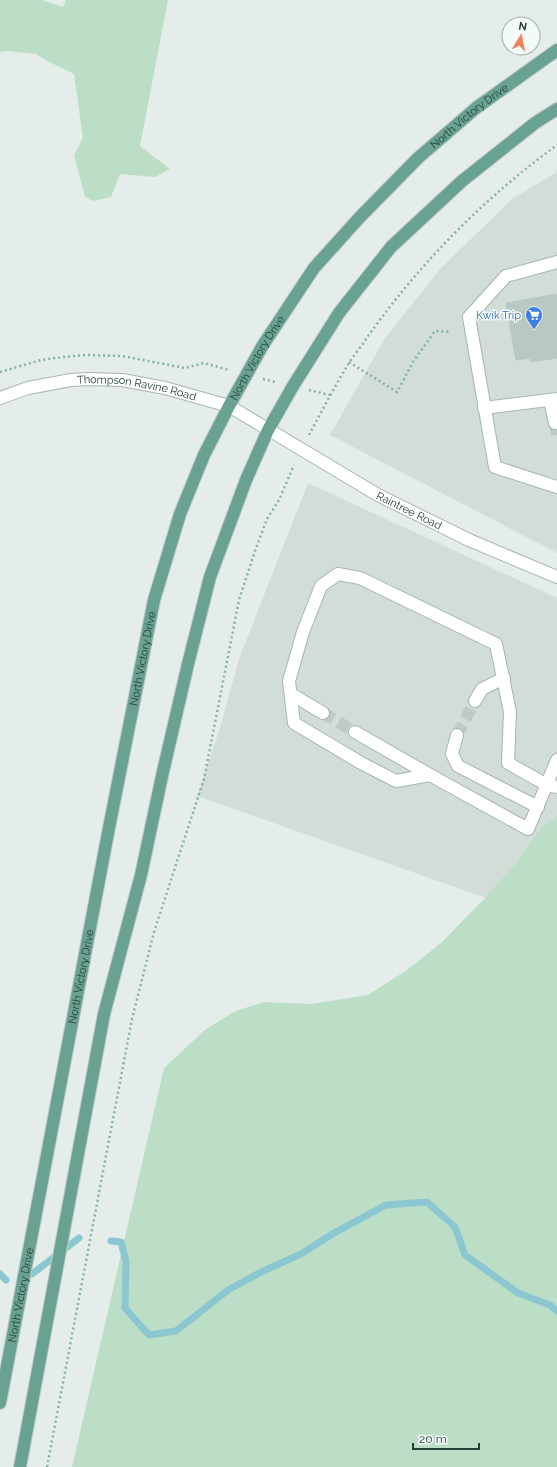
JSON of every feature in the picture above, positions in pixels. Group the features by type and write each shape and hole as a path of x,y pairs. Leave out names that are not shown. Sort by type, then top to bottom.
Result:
{"main road":[{"name":"North Victory Drive","path":"0,1403 108,833 154,600 180,514 204,455 263,345 314,268 360,217 418,158 476,108 557,50"},
{"path":"20,1467 104,1014 141,875 163,769 210,577 246,480 268,430 293,386 339,313 391,247 462,181 535,123 557,109"}],"street":[{"path":"557,262 506,276 469,317 495,467 557,487"},
{"name":"Thompson Ravine Road","path":"0,398 28,388 71,380 122,380 171,390 229,406 268,430"},
{"path":"484,408 554,400 555,424"},
{"name":"Raintree Road","path":"268,430 378,495 469,540 557,578"},
{"path":"430,776 396,781 360,763 294,723 289,681 303,632 321,586 338,574 360,578 496,644 510,712 508,763 552,786"},
{"path":"475,701 482,689 504,678"},
{"path":"291,694 323,713"},
{"path":"355,732 430,776 528,830 538,807 552,786 557,760"},
{"path":"457,735 452,754 458,766 538,807"}],"path":[{"path":"47,1467 132,1019 154,932 204,779 239,600 267,519 279,500 301,449 330,395 349,362 389,307 417,272 458,229 498,192 557,145"},
{"path":"349,362 397,392 413,362 435,331 451,332"},
{"path":"204,363 246,375 330,395"}],"shaded area":[{"path":"557,172 557,553 330,435 385,338 441,268 512,199"},
{"path":"308,483 557,598 557,923 197,796 220,728 239,659"}],"green space":[{"path":"0,0 42,0 63,7 66,0 168,0 140,146 170,169 155,177 120,174 111,197 93,201 85,197 74,155 83,138 74,74 36,54 8,51 0,52"},
{"path":"557,816 557,1467 72,1467 164,1068 206,1029 236,1011 264,1002 311,1004 368,995 407,970 441,943 485,898 517,862 542,827"}],"building":[{"name":"Kwik Trip","path":"557,294 557,358 530,362 531,358 516,360 506,303"}],"waterway":[{"path":"111,1241 121,1242 126,1261 125,1308 149,1335 176,1331 228,1290 261,1272 301,1254 334,1233 386,1205 427,1202 455,1227 465,1255 518,1293 550,1305 557,1311"},
{"path":"21,1276 32,1274 79,1238"},
{"path":"0,1274 6,1280"}],"tunnel":[{"path":"555,423 557,435"},
{"path":"457,735 475,701"},
{"path":"323,713 355,732"}],"place":[{"name":"Kwik Trip","path":"534,330"}]}
